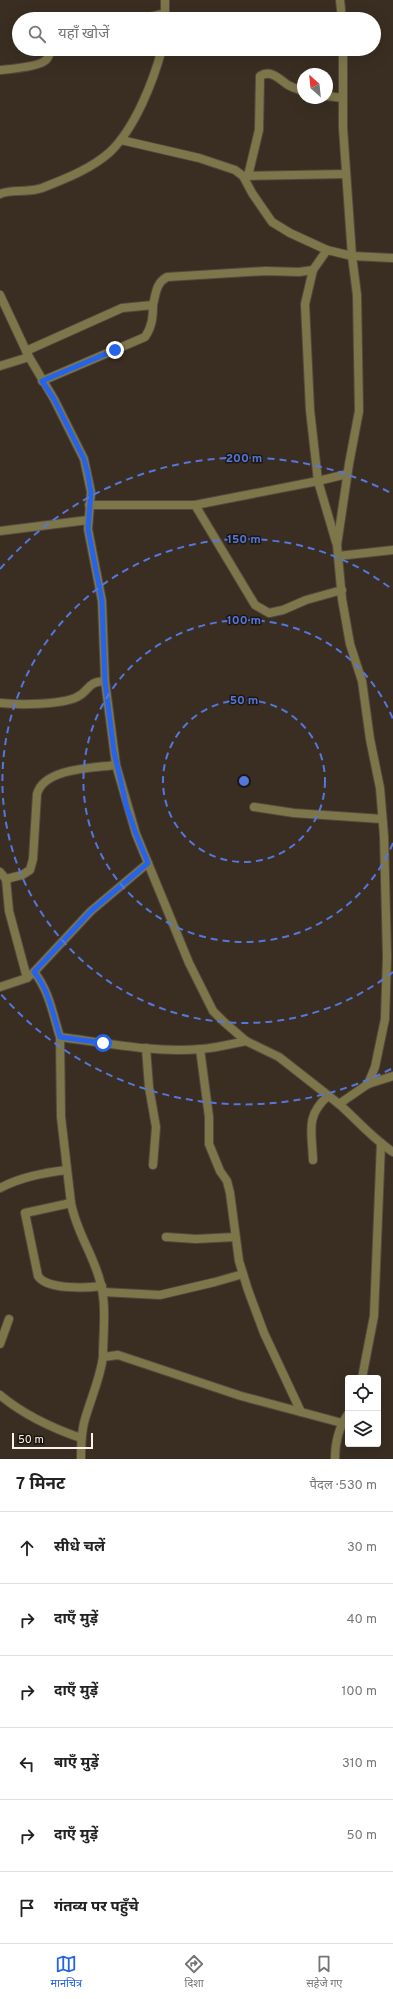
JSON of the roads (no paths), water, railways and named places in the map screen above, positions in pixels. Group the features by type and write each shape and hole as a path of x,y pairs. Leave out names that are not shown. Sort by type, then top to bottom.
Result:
{"street":[{"path":"165,0 165,12"},
{"path":"340,0 341,12"},
{"path":"0,70 45,62 49,56"},
{"path":"0,194 4,192 32,191 92,164 110,152 121,140 152,83 160,56"},
{"path":"336,545 347,474 359,412 357,295 352,256 346,174 343,56"},
{"path":"297,89 289,86 276,76 264,73 260,76 259,130 246,176 252,193 272,222 290,233 326,250 352,256 393,258"},
{"path":"333,97 343,98"},
{"path":"121,140 216,162 246,176 346,174"},
{"path":"326,250 312,270 305,304 310,410 318,481 336,545 350,644 362,681 370,739 380,788 382,819 387,957 385,1019 376,1067 368,1084"},
{"path":"42,381 145,338 150,330 153,318 153,304 158,285 161,280 167,277 266,271 299,272 312,270"},
{"path":"1,299 27,354 54,399 84,459 91,492 88,520 102,601 105,681 116,765 136,834 203,992 213,1011 246,1041 279,1058 339,1104 381,1143 393,1152"},
{"path":"0,366 122,308 153,304"},
{"path":"89,505 196,505 347,474"},
{"path":"196,505 255,605 263,610 269,612 283,610 306,600 342,590"},
{"path":"0,532 88,520"},
{"path":"338,556 393,550"},
{"path":"0,703 17,704 62,702 77,697 90,684 105,681"},
{"path":"6,879 22,875 30,870 33,859 37,794 39,786 54,776 70,771 116,765"},
{"path":"254,807 294,813 382,819"},
{"path":"0,987 27,978 91,911 148,863"},
{"path":"0,872 6,879 9,911 27,978"},
{"path":"34,972 41,980 60,1037 61,1117 73,1217 88,1248 102,1289 103,1357 95,1390 84,1420 81,1438 81,1459"},
{"path":"60,1037 146,1048 200,1049 246,1041"},
{"path":"146,1048 149,1087 156,1127 153,1165"},
{"path":"200,1049 209,1117 209,1144 227,1181 234,1215 235,1237 243,1274 264,1333 301,1412"},
{"path":"339,1104 368,1084 393,1076"},
{"path":"313,1160 311,1119 318,1104 328,1096"},
{"path":"363,1375 374,1316 381,1143"},
{"path":"0,1188 32,1176 67,1170"},
{"path":"71,1204 26,1213 38,1276 44,1282 76,1288 160,1295 243,1274"},
{"path":"166,1237 196,1239 235,1237"},
{"path":"0,1344 9,1319"},
{"path":"103,1357 118,1355 241,1396 342,1423"},
{"path":"0,1395 36,1420 81,1438"},
{"path":"335,1459 334,1448 342,1423 345,1418"}]}
